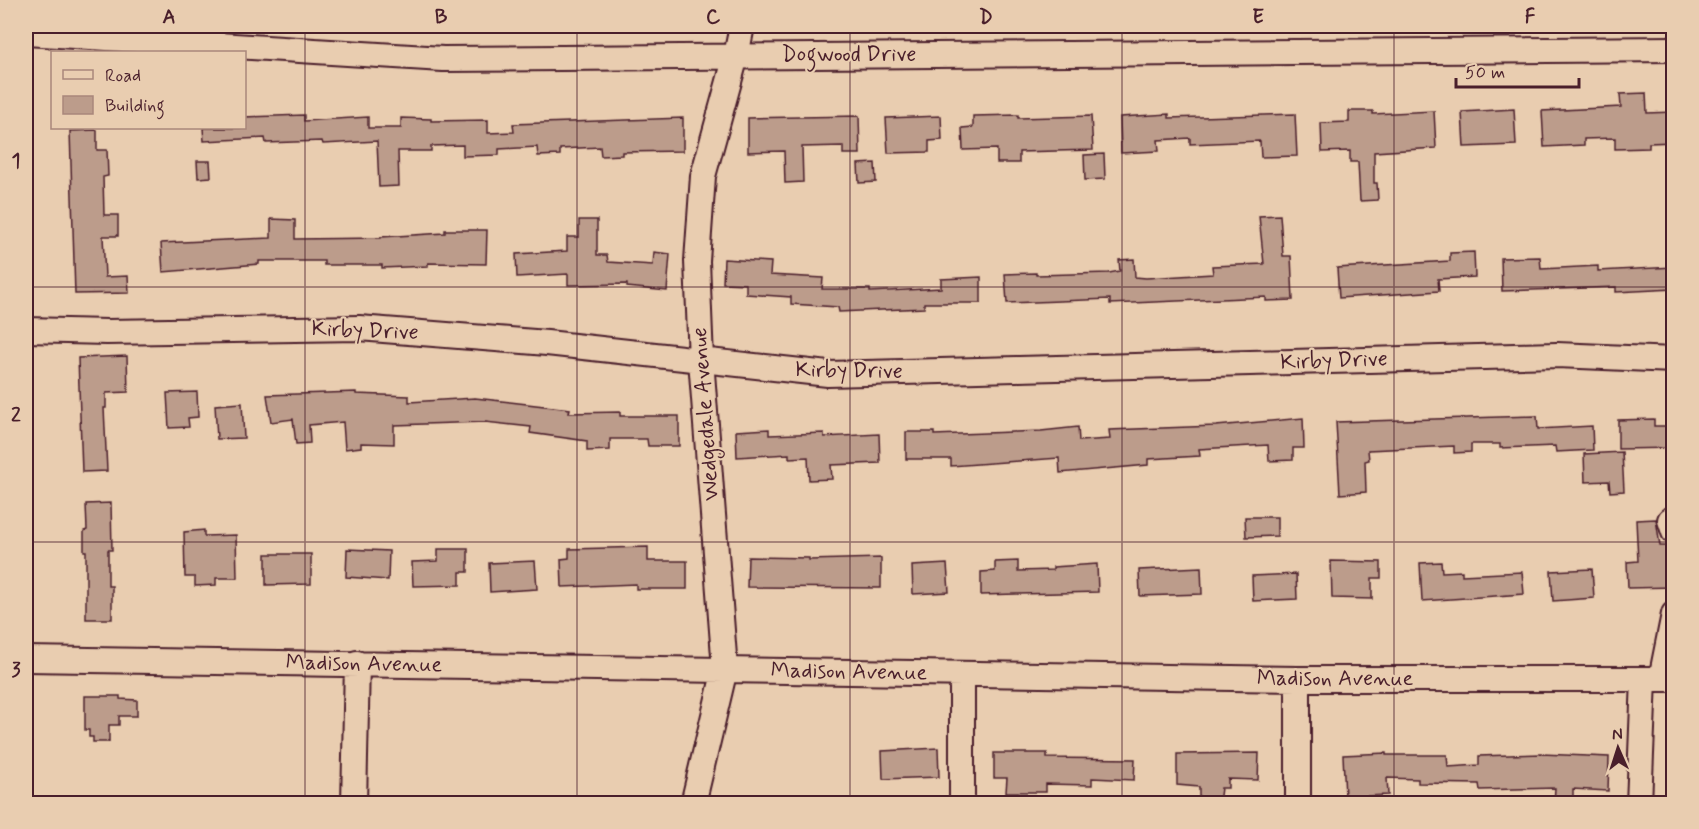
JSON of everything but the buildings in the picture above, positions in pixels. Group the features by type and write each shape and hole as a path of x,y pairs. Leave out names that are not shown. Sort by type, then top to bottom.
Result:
{"street":[{"name":"Wedgedale Avenue","path":"693,804 725,669 700,360 697,261 703,176 742,26"},
{"name":"Dogwood Drive","path":"26,33 443,58 1674,49"},
{"name":"Kirby Drive","path":"26,330 107,332 359,328 547,343 828,374 1557,355 1674,360"},
{"path":"1639,804 1660,679 1674,614"},
{"name":"Madison Avenue","path":"26,659 1298,679 1660,679"},
{"path":"354,804 357,663"},
{"path":"962,674 962,804"},
{"path":"1298,679 1298,804"}]}
